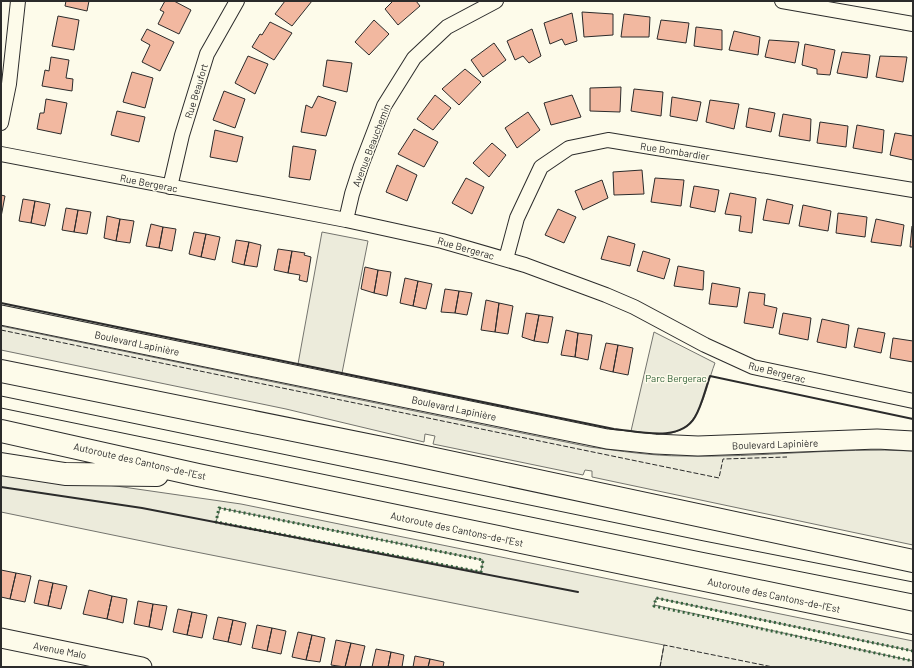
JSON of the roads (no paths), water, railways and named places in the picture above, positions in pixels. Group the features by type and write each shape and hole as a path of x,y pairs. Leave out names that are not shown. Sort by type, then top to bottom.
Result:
{"highway":[{"path":"1,371 402,452 913,561"},
{"name":"Autoroute des Cantons-de-l'Est","path":"1,431 198,475 913,623"},
{"path":"1,464 65,474 198,475"}],"main road":[{"name":"Boulevard Lapinière","path":"1,315 607,439 655,444 698,446 865,440 913,441"},
{"name":"Avenue Malo","path":"1,638 136,666"}],"street":[{"path":"1,123 9,84 18,1"},
{"name":"Rue Beaufort","path":"170,187 182,135 207,54 238,1"},
{"name":"Avenue Beauchemin","path":"346,220 361,166 384,106 414,58 447,27 496,1"},
{"path":"782,1 913,24"},
{"name":"Rue Bombardier","path":"506,259 517,218 541,167 569,148 608,140 913,190"},
{"name":"Rue Bergerac","path":"1,154 346,220 442,240 506,259 620,301 718,351 753,367 913,401"}],"tram line":[{"path":"1,396 704,541 913,582"},
{"path":"1,408 701,552 913,594"}],"park label":[{"name":"Parc Bergerac","path":"676,378"}]}
